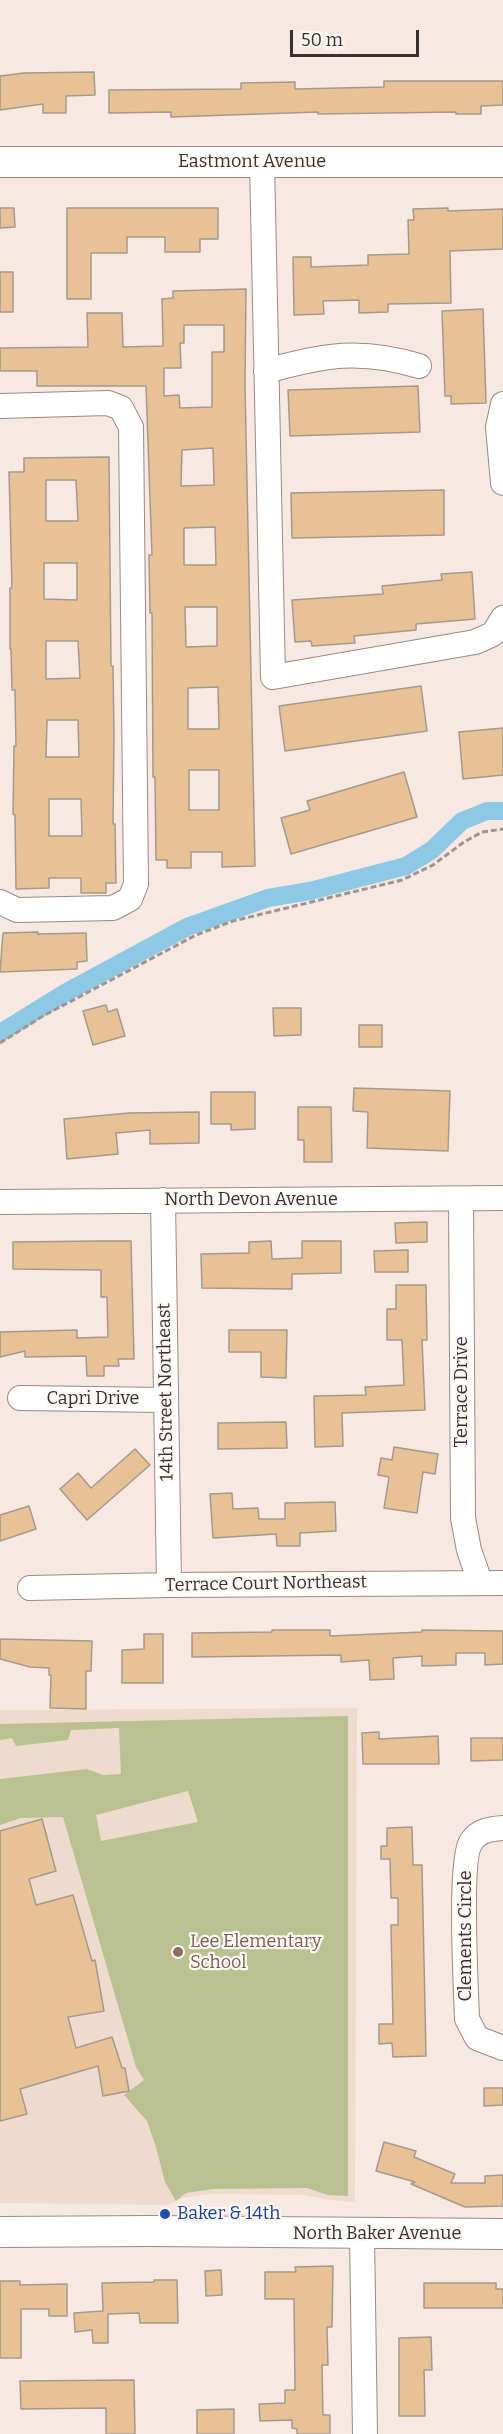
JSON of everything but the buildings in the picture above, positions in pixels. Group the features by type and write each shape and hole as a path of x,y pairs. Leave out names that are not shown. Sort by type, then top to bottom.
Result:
{"main road":[{"name":"Eastmont Avenue","path":"0,162 503,162"},
{"name":"North Baker Avenue","path":"0,2232 503,2234"}],"street":[{"path":"262,162 273,677 475,642 493,633 503,618"},
{"path":"266,371 340,354 371,354 419,366"},
{"path":"0,406 108,403 121,408 131,427 136,884 130,899 113,908 17,910 0,902"},
{"path":"503,404 498,427 503,483"},
{"name":"North Devon Avenue","path":"0,1202 503,1198"},
{"name":"Terrace Drive","path":"461,1199 463,1518 469,1550 491,1582"},
{"name":"14th Street Northeast","path":"162,1200 169,1585"},
{"name":"Capri Drive","path":"20,1398 165,1400"},
{"name":"Terrace Court Northeast","path":"30,1588 491,1582"},
{"name":"Clements Circle","path":"503,1828 485,1829 470,1843 464,1868 467,2019 477,2038 503,2048"},
{"path":"362,2235 365,2434"}],"path":[{"path":"0,1043 43,1016 196,935 252,916 402,880 433,865 482,832 503,829"}],"shaded area":[{"name":"Lee Elementary School","path":"357,1708 355,2202 304,2195 209,2194 183,2198 166,2205 0,2203 0,1710"}],"green space":[{"name":"Lee Elementary School","path":"348,1716 348,2196 328,2195 307,2188 213,2189 186,2193 176,2201 165,2182 147,2121 124,2095 144,2080 136,2067 63,1817 21,1818 0,1825 0,1779 87,1769 103,1775 121,1774 119,1728 71,1730 68,1740 16,1746 12,1738 0,1740 0,1724","holes":["188,1791 198,1822 101,1841 96,1815"]}],"waterway":[{"path":"0,1033 65,993 187,927 268,898 310,891 406,866 432,850 462,821 487,811 503,811"}],"place":[{"name":"Lee Elementary School","path":"178,1952"},
{"name":"Baker & 14th","path":"165,2214"}]}
